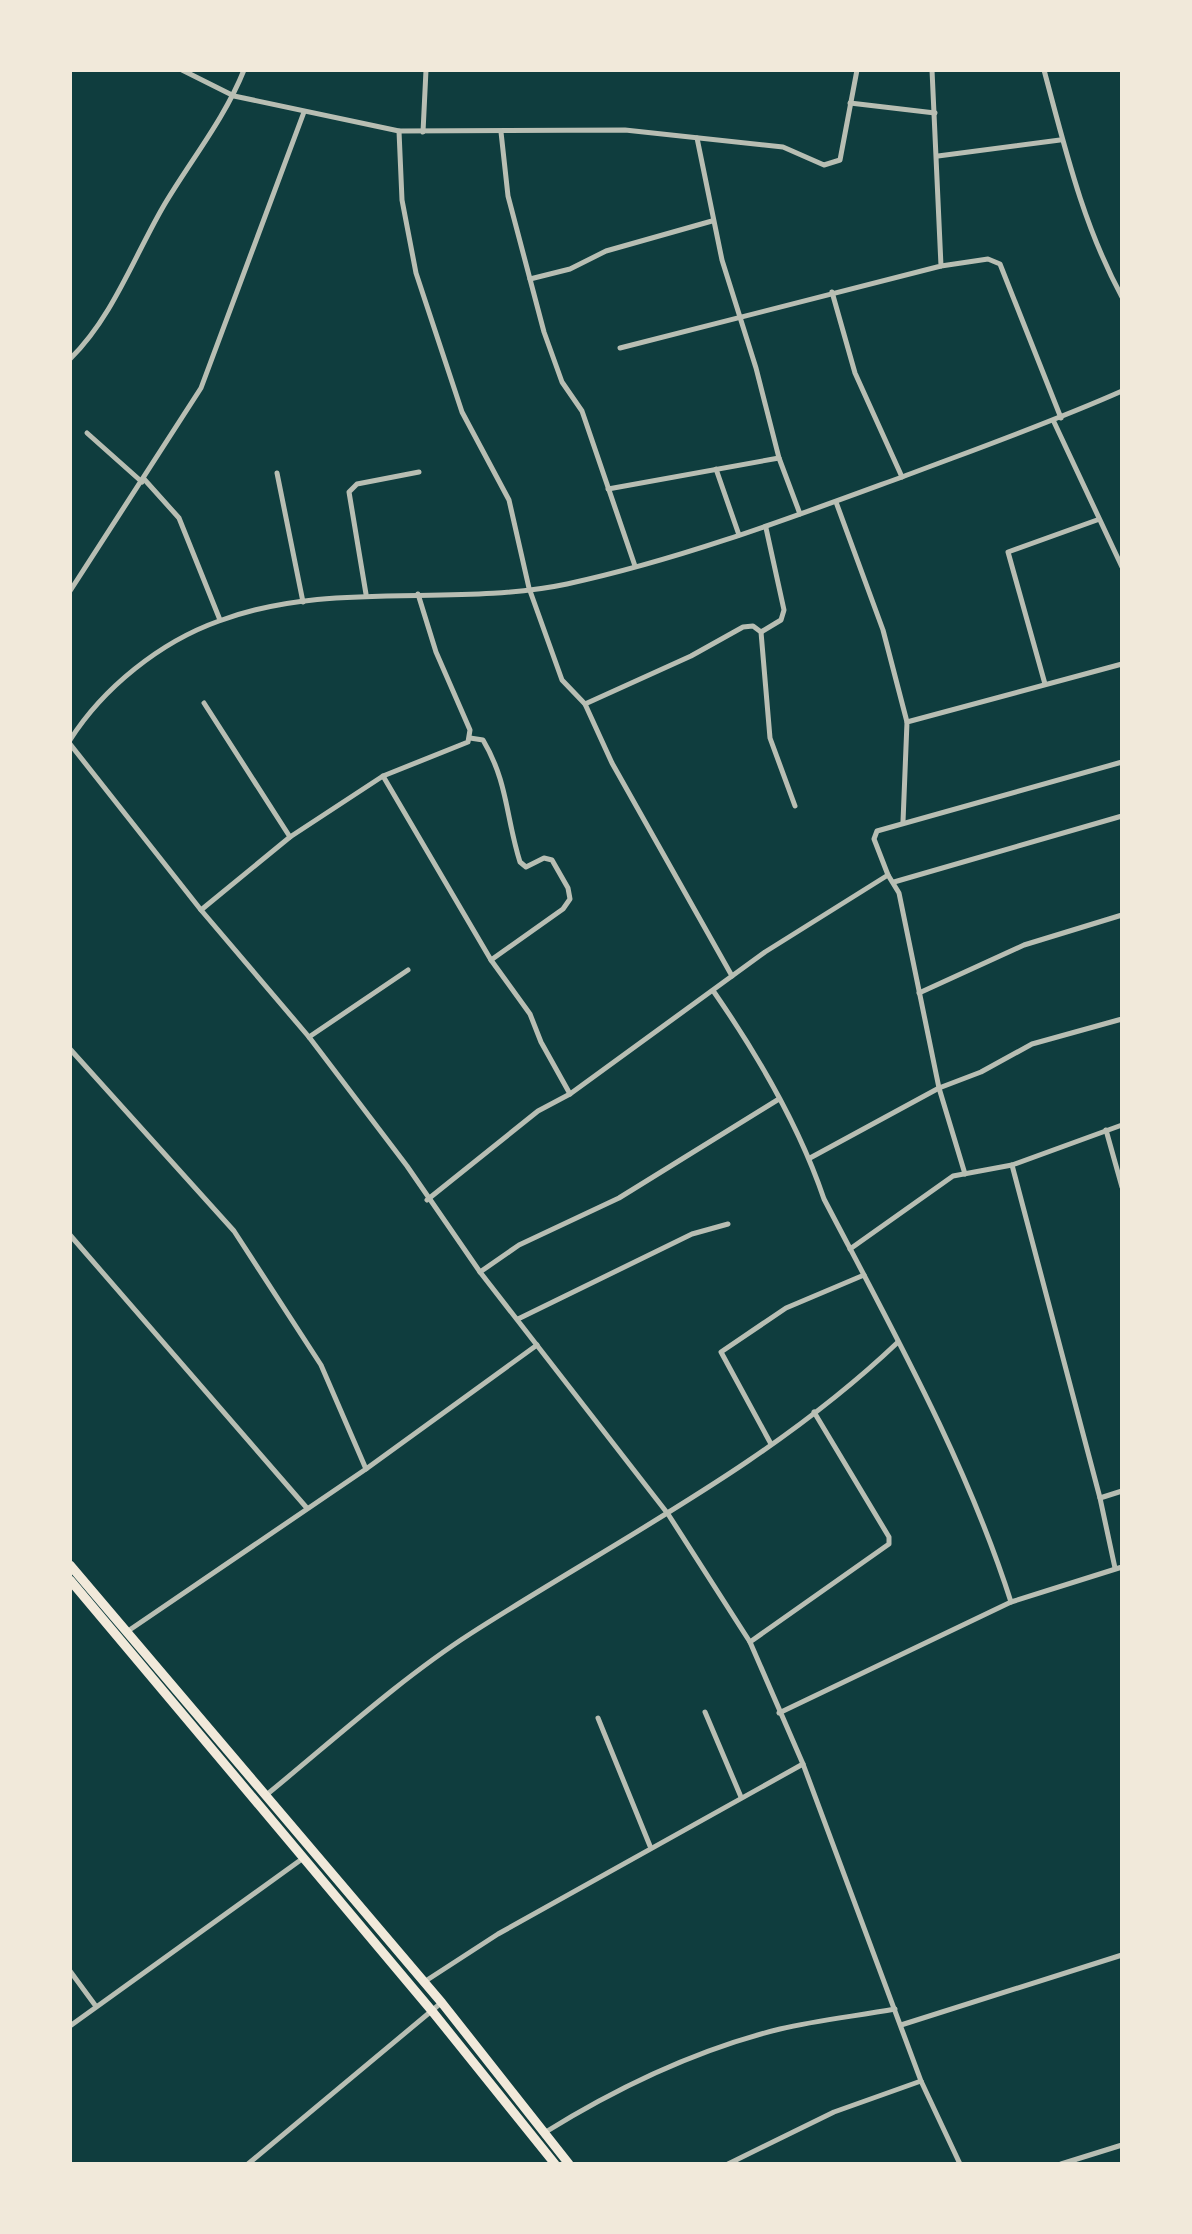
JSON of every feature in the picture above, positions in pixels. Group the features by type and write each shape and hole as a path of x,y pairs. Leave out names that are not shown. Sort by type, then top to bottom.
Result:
{"highway":[{"path":"70,1565 442,2003 569,2164"},
{"path":"70,1580 432,2011 555,2164"}],"street":[{"path":"182,70 234,96 399,131 625,130 783,147 824,165 837,163 857,70"},
{"path":"70,359 84,345 112,301 164,207 234,96 244,70"},
{"path":"423,132 426,70"},
{"path":"932,70 941,266"},
{"path":"1044,70 1060,140 1098,253 1122,297"},
{"path":"850,103 935,113"},
{"path":"70,591 201,388 304,112"},
{"path":"399,131 402,200 416,273 462,412 509,500 529,588 562,680 585,704 612,763 732,976"},
{"path":"501,132 508,196 556,371 582,411 635,566"},
{"path":"697,138 712,221 742,318 779,458 800,514"},
{"path":"938,156 1060,140"},
{"path":"530,279 570,269 596,254 712,221"},
{"path":"620,348 832,292 941,266 988,259 1000,264 1061,418"},
{"path":"832,292 855,373 902,477"},
{"path":"960,2164 921,2081 803,1764 750,1642 668,1514 480,1272 427,1200 407,1166 309,1037 201,910 70,742 88,712 131,672 220,620 303,602 366,595 565,585 766,528 1054,422 1122,391"},
{"path":"1054,422 1097,520 1122,567"},
{"path":"87,433 143,481 179,518 220,620"},
{"path":"608,489 779,458"},
{"path":"716,469 739,535"},
{"path":"366,595 349,492 357,484 419,472"},
{"path":"277,473 303,602"},
{"path":"836,502 883,630 907,722 903,822"},
{"path":"1045,684 1008,552 1097,520"},
{"path":"761,632 781,620 784,610 766,528"},
{"path":"201,910 290,837 383,776 462,747 470,738 470,730 436,652 418,594"},
{"path":"585,704 691,656 743,627 753,626 761,632 770,738 795,806"},
{"path":"907,722 1122,664"},
{"path":"204,703 290,837"},
{"path":"470,738 483,740 490,751 509,800 520,862 526,867 544,858 552,860 568,888 570,899 563,909 491,960"},
{"path":"965,1174 939,1088 894,882 888,875 874,839 877,831 1122,762"},
{"path":"383,776 491,960 530,1014 541,1042 570,1094"},
{"path":"894,882 1122,816"},
{"path":"427,1200 538,1111 570,1094 732,976 888,875"},
{"path":"919,993 1024,945 1122,915"},
{"path":"309,1037 408,970"},
{"path":"714,992 745,1036 810,1158 824,1199 957,1459 987,1527 1011,1602"},
{"path":"810,1158 939,1088 981,1072 1048,1037 1122,1019"},
{"path":"70,1049 234,1231 321,1365 366,1469"},
{"path":"480,1272 519,1245 619,1198 779,1099"},
{"path":"850,1249 940,1182 1012,1165 1122,1125"},
{"path":"1106,1130 1122,1187"},
{"path":"779,1713 1011,1602 1118,1567 1012,1165"},
{"path":"518,1319 692,1234 728,1224"},
{"path":"70,1235 306,1507"},
{"path":"771,1444 721,1352 786,1308 864,1275"},
{"path":"265,1796 467,1636 668,1514 771,1444 861,1378 897,1343"},
{"path":"128,1631 366,1469 537,1345"},
{"path":"750,1642 889,1544 889,1537 814,1412"},
{"path":"1100,1498 1122,1491"},
{"path":"705,1712 741,1797"},
{"path":"598,1718 650,1846"},
{"path":"424,1982 498,1934 650,1846 803,1764"},
{"path":"70,2026 95,2005 302,1859"},
{"path":"901,2025 1122,1955"},
{"path":"70,1971 95,2005"},
{"path":"248,2164 442,2003"},
{"path":"544,2134 599,2099 693,2056 781,2029 895,2009"},
{"path":"728,2164 834,2112 921,2081"},
{"path":"1061,2164 1122,2145"}]}
